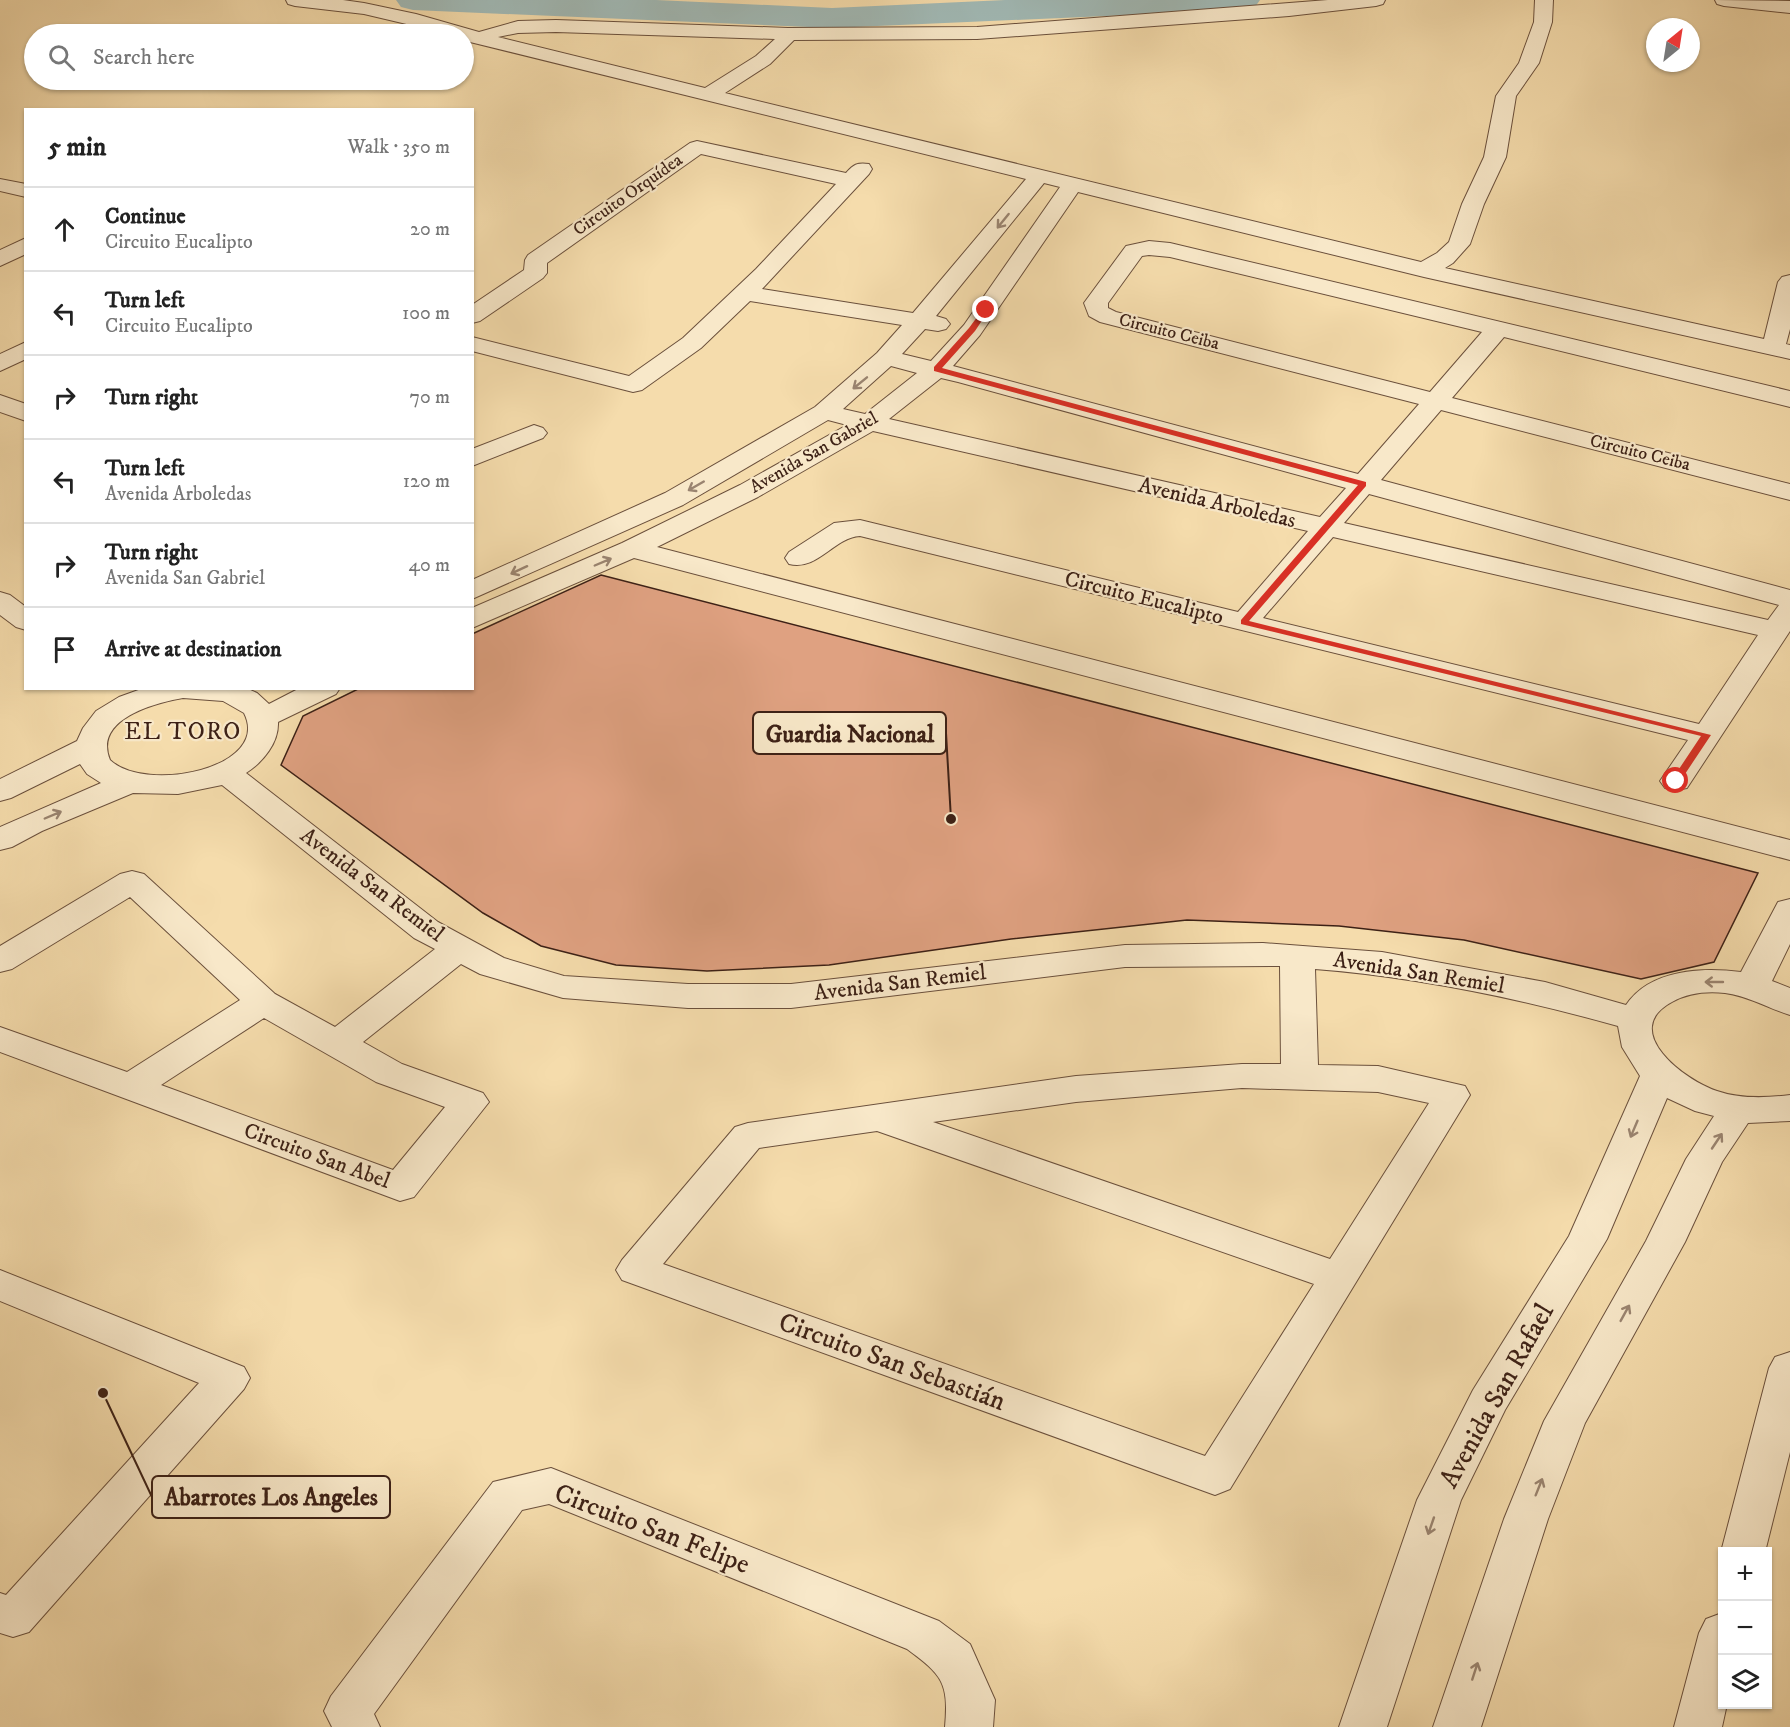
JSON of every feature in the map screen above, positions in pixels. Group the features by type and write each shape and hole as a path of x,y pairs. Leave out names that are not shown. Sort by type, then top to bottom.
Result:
{"street":[{"path":"295,0 351,6 436,24"},
{"path":"477,38 492,32 518,27 556,26 788,34 977,33 1289,10 1376,0"},
{"path":"1424,270 1445,258 1459,244 1473,204 1495,157 1506,96 1528,63 1543,22 1544,0"},
{"path":"1724,0 1790,8"},
{"path":"710,94 769,57 782,45 788,34"},
{"path":"474,37 1424,270 1782,351 1790,282"},
{"name":"Circuito Orquídea","path":"474,315 536,273 536,260 697,147 855,175 745,293 692,343 633,385 474,345"},
{"name":"Avenida San Gabriel","path":"474,589 674,499 824,412 886,358 928,312 1040,176"},
{"name":"Avenida San Gabriel","path":"474,619 633,549 749,490 869,423 937,369 979,320 1074,184"},
{"path":"0,185 24,191"},
{"path":"0,259 24,245"},
{"name":"Circuito Ceiba","path":"1790,399 1170,250 1149,248 1134,251 1096,303 1097,311 1108,317 1790,492"},
{"path":"764,274 816,283 928,312"},
{"path":"799,302 816,283"},
{"path":"745,293 799,302 928,312 979,320"},
{"path":"1244,622 1498,329"},
{"path":"0,364 24,350"},
{"path":"886,358 937,369 1790,599"},
{"path":"0,403 24,412"},
{"name":"Avenida Arboledas","path":"824,412 1325,528 1783,619"},
{"path":"474,457 534,433"},
{"path":"474,441 498,447"},
{"name":"Circuito Eucalipto","path":"799,558 844,529 860,528 1707,735"},
{"path":"633,549 1790,850"},
{"path":"474,589 502,605"},
{"path":"0,601 24,619"},
{"path":"1676,781 1783,619"},
{"path":"177,690 119,696 108,716 95,732 90,747 95,762 108,775 129,783 156,786 185,784 238,765 256,750 264,733 263,717 242,691 226,690"},
{"path":"263,717 321,690"},
{"path":"0,791 90,747"},
{"name":"Avenida San Remiel","path":"224,771 426,930 492,966 563,987 699,996 791,996 1125,956 1263,954 1382,963 1545,994 1636,1019"},
{"path":"0,840 31,824 129,783"},
{"name":"Circuito San Abel","path":"0,961 132,881 263,1002 389,1072 470,1102 400,1186 0,1039"},
{"path":"1751,987 1790,910"},
{"path":"337,1044 459,948"},
{"path":"1297,956 1300,1078"},
{"path":"1790,1003 1751,987 1710,981 1690,982 1665,989 1647,1002 1636,1019 1636,1041 1658,1076 1702,1100 1737,1110 1772,1112 1790,1108"},
{"path":"131,1087 263,1002"},
{"name":"Circuito San Sebastián","path":"1242,1076 1378,1079 1452,1095 1215,1477 636,1270 748,1136 879,1117 1076,1089 1242,1076"},
{"name":"Avenida San Rafael","path":"1363,1727 1439,1500 1488,1402 1587,1239 1658,1076"},
{"path":"1457,1727 1526,1519 1565,1421 1665,1242 1705,1159 1737,1110"},
{"name":"Circuito San Sebastián","path":"879,1117 1339,1277"},
{"path":"0,1285 229,1378 13,1618 0,1612"},
{"path":"1744,1547 1790,1368"},
{"name":"Circuito San Felipe","path":"356,1727 348,1711 508,1495 551,1486 923,1635 954,1658 971,1700 969,1727"},
{"path":"1698,1727 1718,1649"}],"building":[{"path":"601,575 1758,873 1714,962 1641,979 1464,940 1339,926 1187,920 1011,939 829,965 707,971 616,965 541,946 483,913 281,765 303,716 356,690 474,690 474,633"}],"waterway":[{"path":"413,0 832,18 1243,0"}],"place":[{"name":"Guardia Nacional","path":"951,819"},
{"name":"Abarrotes Los Angeles","path":"103,1393"}],"district":[{"name":"EL TORO","path":"183,732"}],"route":[{"path":"986,310 972,330 937,369 1363,484 1244,622 1707,735 1676,781"}]}
